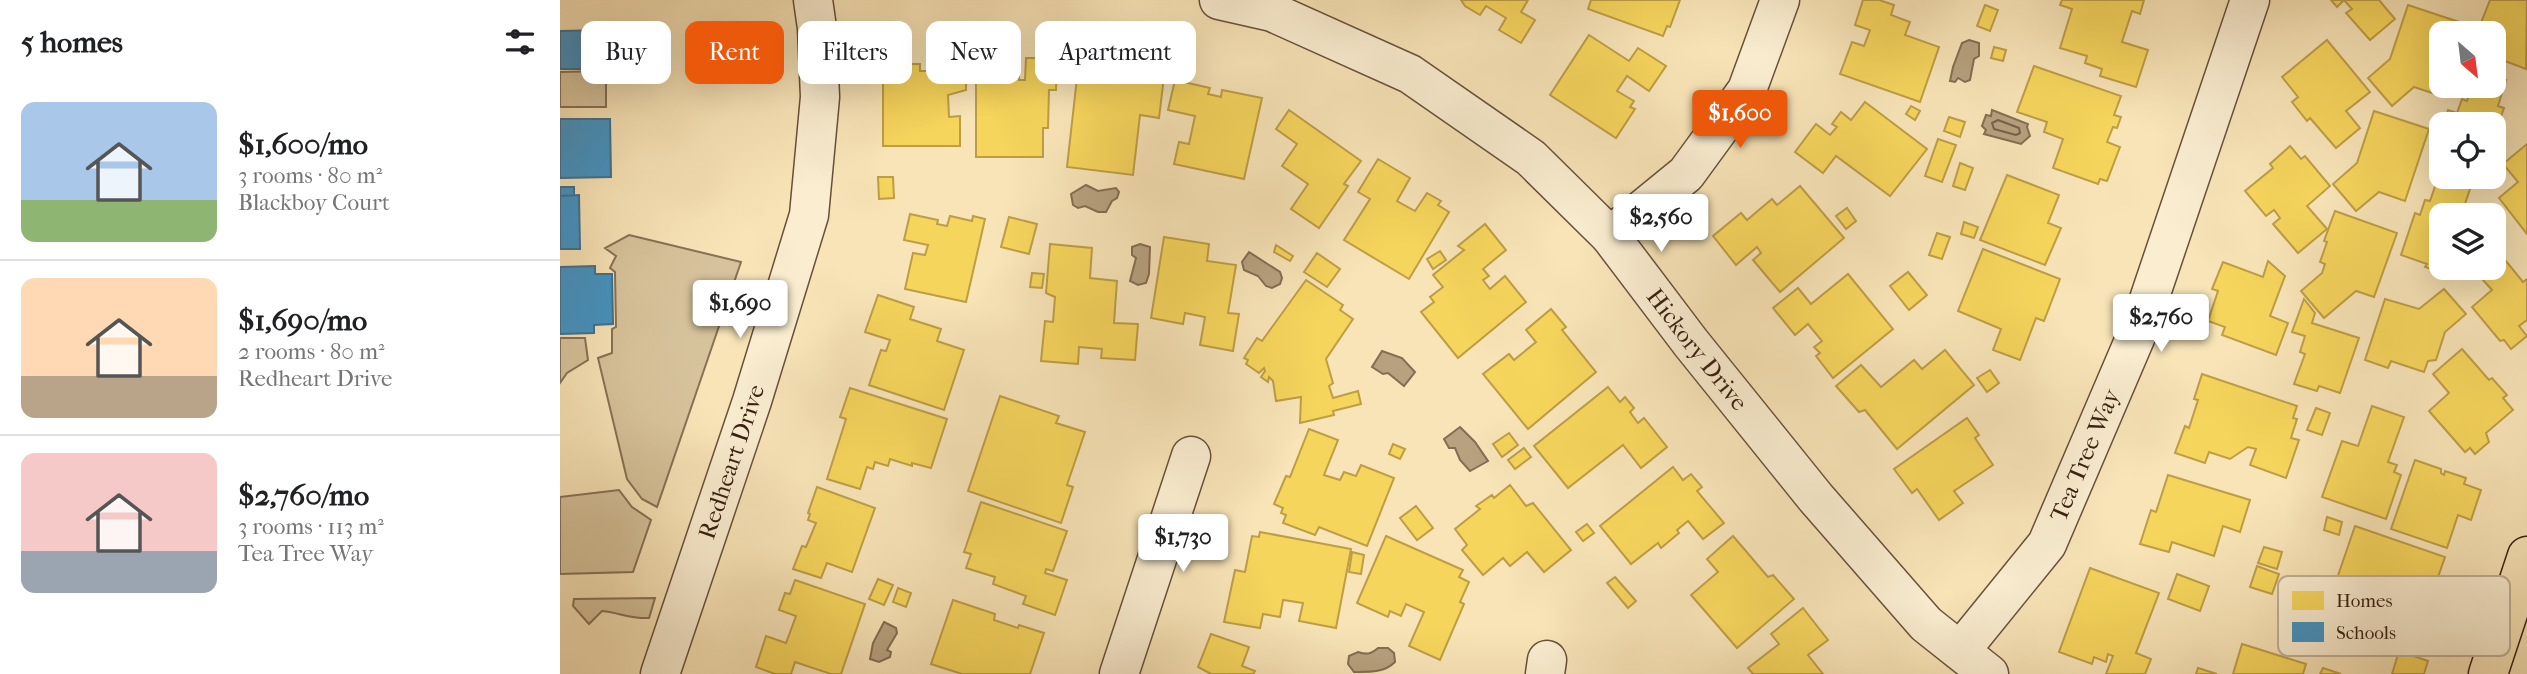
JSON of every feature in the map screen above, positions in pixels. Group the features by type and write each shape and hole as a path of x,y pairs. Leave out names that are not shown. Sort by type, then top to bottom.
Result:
{"main road":[{"path":"2510,607 2527,556"},
{"path":"2488,674 2494,656"}],"street":[{"name":"Redheart Drive","path":"660,674 752,401 809,215 820,97 813,0"},
{"name":"Hickory Drive","path":"1219,0 1272,12 1410,74 1531,158 1610,236 1691,343 1816,498 1926,624 1975,662"},
{"path":"1610,236 1686,174 1732,111 1747,90 1780,0"},
{"name":"Tea Tree Way","path":"1975,662 2047,544 2139,329 2250,0"},
{"path":"1119,674 1191,456"}],"shaded area":[{"path":"560,72 581,72 581,84 606,84 606,107 560,107"},
{"path":"629,235 741,262 657,507 642,499 627,479 598,358 612,353 612,329 616,327 615,272 610,268 616,256 605,248"},
{"path":"560,338 585,338 588,360 567,373 560,383"},
{"path":"619,490 632,507 651,520 633,572 560,574 560,497"},
{"path":"655,598 649,618 602,611 589,624 573,606 574,599"}],"water":[{"path":"1969,40 1979,43 1979,56 1974,59 1970,80 1965,82 1958,78 1955,82 1950,81 1962,43"},
{"path":"1992,110 2028,124 2030,136 2021,144 1984,134 1986,130 1982,126 1986,115 1991,116"},
{"path":"1086,185 1098,191 1116,188 1119,192 1106,212 1098,212 1085,206 1078,208 1073,205 1071,194"},
{"path":"1140,244 1150,247 1149,274 1146,283 1138,285 1130,281 1136,258 1132,255 1132,247"},
{"path":"1249,252 1280,272 1280,284 1272,288 1266,286 1258,276 1244,270 1242,262"},
{"path":"1382,351 1402,358 1415,372 1404,386 1388,373 1383,374 1372,367"},
{"path":"1460,427 1488,461 1470,471 1460,460 1455,448 1449,448 1444,439"},
{"path":"884,622 896,628 897,633 887,650 891,652 890,657 879,662 870,659 873,643"},
{"path":"1378,648 1388,648 1394,653 1395,662 1391,666 1381,670 1354,672 1348,664 1349,656 1358,652 1373,652"}],"building: Homes":[{"path":"1461,0 1528,0 1521,12 1535,20 1521,43 1499,30 1506,18 1486,6 1480,15 1465,6"},
{"path":"1591,0 1680,0 1670,27 1667,26 1663,36 1588,9"},
{"path":"1863,0 1879,0 1894,5 1891,15 1910,22 1905,35 1939,47 1920,102 1840,74 1852,42 1864,46 1870,30 1855,25"},
{"path":"2062,0 2144,0 2140,14 2132,11 2122,42 2148,50 2136,87 2100,76 2102,69 2085,63 2087,56 2060,48 2072,9 2060,5"},
{"path":"2331,0 2344,0 2337,7"},
{"path":"2344,0 2379,0 2395,19 2370,40 2346,13 2352,9"},
{"path":"2490,0 2527,0 2526,69 2506,61 2506,21 2482,21"},
{"path":"1985,5 1998,10 1990,31 1977,26"},
{"path":"2408,5 2456,21 2429,21 2429,92 2414,87 2392,106 2368,78 2390,59"},
{"path":"1589,35 1629,61 1638,48 1666,66 1649,91 1627,76 1617,91 1634,101 1630,107 1635,109 1616,138 1550,95"},
{"path":"2327,40 2370,92 2346,111 2360,128 2336,148 2310,118 2307,121 2292,102 2298,97 2282,77"},
{"path":"1994,47 2006,50 2003,61 1991,58"},
{"path":"1026,58 1035,58 1035,84 1056,84 1056,90 1049,90 1048,128 1043,128 1043,157 976,157 976,84 1021,84 1021,80 1025,80"},
{"path":"912,64 920,64 920,71 926,71 926,84 966,84 966,90 948,95 949,117 960,116 960,146 883,146 883,84 912,84"},
{"path":"2034,66 2121,96 2114,115 2121,117 2107,142 2120,147 2107,181 2100,179 2098,184 2053,168 2063,139 2044,132 2047,122 2017,112"},
{"path":"1076,84 1163,84 1159,118 1140,115 1133,175 1067,167"},
{"path":"1174,84 1210,88 1208,94 1221,97 1222,90 1262,98 1244,179 1174,164 1179,142 1189,144 1195,116 1168,110"},
{"path":"2468,98 2500,98 2498,106 2504,108 2503,112 2457,112 2462,99 2467,101"},
{"path":"1865,102 1927,149 1890,196 1836,156 1823,173 1795,152 1816,124 1830,135 1837,127 1832,124 1841,112 1851,120"},
{"path":"1911,106 1920,111 1915,120 1906,114"},
{"path":"1289,110 1361,161 1344,184 1348,186 1319,228 1291,209 1308,184 1282,166 1297,144 1276,129"},
{"path":"2374,111 2429,129 2405,201 2379,192 2356,211 2333,184 2357,163"},
{"path":"1949,117 1965,122 1960,137 1944,131"},
{"path":"1938,139 1956,145 1942,182 1925,176"},
{"path":"2527,144 2527,234 2506,207 2506,203 2499,198 2518,182 2506,168 2506,162"},
{"path":"2290,146 2301,159 2305,156 2330,186 2307,206 2327,229 2298,253 2273,224 2280,218 2274,210 2266,216 2245,191 2273,168 2270,164"},
{"path":"1378,159 1410,178 1397,201 1415,211 1427,193 1441,201 1438,205 1449,212 1409,279 1344,240 1370,199 1358,192"},
{"path":"1960,163 1973,168 1965,190 1953,186"},
{"path":"2007,175 2059,195 2048,223 2061,228 2045,265 1980,240"},
{"path":"878,177 893,177 894,198 879,199"},
{"path":"1800,186 1844,238 1780,292 1753,260 1761,253 1757,247 1736,265 1713,236 1741,213 1747,220 1772,199 1777,205"},
{"path":"2434,189 2470,189 2465,203 2429,203 2429,268 2425,267 2427,264 2401,255 2415,213 2420,215 2425,200 2430,201"},
{"path":"1847,208 1856,221 1846,229 1836,216"},
{"path":"2335,211 2397,233 2374,297 2356,291 2324,318 2301,291 2322,273 2325,264 2320,262 2327,242 2324,241"},
{"path":"910,214 938,220 937,224 947,226 950,216 972,221 973,216 985,219 966,302 905,289 913,253 925,255 928,245 904,240"},
{"path":"1009,217 1037,224 1029,254 1001,247"},
{"path":"1964,222 1978,227 1974,238 1961,234"},
{"path":"1485,224 1506,250 1483,269 1489,276 1483,280 1490,289 1505,276 1526,302 1458,358 1421,312 1434,302 1430,297 1443,287 1433,275 1464,250 1458,246"},
{"path":"1937,233 1950,237 1942,259 1929,255"},
{"path":"1164,237 1209,244 1207,261 1236,265 1228,313 1239,314 1233,351 1200,345 1205,317 1185,313 1183,324 1151,318"},
{"path":"1050,244 1092,248 1090,278 1117,281 1114,323 1138,324 1135,360 1101,358 1102,349 1079,347 1078,364 1041,361 1045,321 1053,322 1055,297 1046,293"},
{"path":"1276,245 1293,256 1290,261 1274,252"},
{"path":"1983,249 2060,279 2044,321 2036,318 2020,360 1993,350 2001,329 1958,311"},
{"path":"1440,251 1446,260 1433,269 1427,259"},
{"path":"1317,253 1340,269 1327,287 1304,272"},
{"path":"2268,261 2285,276 2270,316 2288,323 2276,355 2222,335 2225,327 2208,321 2218,291 2212,289 2223,262 2263,277"},
{"path":"2506,261 2523,282 2527,279 2527,320 2519,326 2527,336 2511,349 2504,340 2500,341 2472,307 2492,290 2483,280 2506,280"},
{"path":"1908,272 1927,295 1909,310 1890,286"},
{"path":"1032,273 1044,274 1042,288 1030,287"},
{"path":"1848,274 1893,329 1833,378 1816,356 1820,353 1814,347 1822,341 1808,324 1795,335 1773,308 1798,288 1811,304"},
{"path":"1306,280 1343,305 1340,310 1353,319 1326,359 1333,383 1329,386 1333,398 1358,391 1361,404 1333,411 1334,415 1300,423 1301,397 1276,401 1273,381 1269,377 1268,382 1261,377 1264,368 1259,373 1246,364 1248,360 1244,358 1257,338 1262,341"},
{"path":"2444,289 2466,314 2445,332 2436,360 2428,361 2424,372 2391,361 2388,368 2365,360 2385,299 2419,309"},
{"path":"878,295 914,307 910,319 941,329 937,341 964,350 944,410 869,385 881,350 886,351 890,340 865,332"},
{"path":"2304,299 2315,313 2312,323 2359,338 2340,393 2319,386 2317,391 2294,384 2305,354 2300,352 2305,336 2292,332"},
{"path":"1551,309 1566,327 1562,330 1596,372 1528,429 1483,374 1509,354 1514,360 1536,342 1526,330"},
{"path":"2462,349 2489,380 2492,378 2507,395 2503,398 2513,410 2486,433 2489,442 2475,454 2470,448 2465,452 2429,411 2449,393 2433,374"},
{"path":"1945,350 1974,385 1897,449 1865,410 1859,412 1836,386 1861,365 1881,387 1914,360 1922,369"},
{"path":"1990,370 1999,383 1987,392 1977,378"},
{"path":"2202,374 2297,406 2293,418 2297,419 2291,438 2299,440 2286,478 2250,465 2256,449 2248,447 2230,459 2209,452 2205,463 2175,453 2185,426 2189,428 2198,400 2194,399"},
{"path":"1608,387 1620,402 1625,397 1634,408 1630,412 1638,423 1644,418 1667,447 1641,468 1623,445 1568,488 1534,446"},
{"path":"850,388 947,419 931,468 912,463 912,466 890,459 888,466 875,462 873,469 867,467 860,489 827,479 846,419 840,417"},
{"path":"1000,396 1059,416 1056,423 1085,432 1067,485 1073,487 1061,523 968,491"},
{"path":"2372,406 2404,417 2388,462 2397,465 2394,472 2401,475 2386,519 2322,497 2342,441 2358,446"},
{"path":"2316,408 2330,413 2322,435 2307,430"},
{"path":"1967,418 1979,435 1975,438 1993,465 1954,491 1963,503 1939,520 1917,489 1912,493 1894,469"},
{"path":"1309,429 1338,440 1324,475 1340,480 1344,472 1356,476 1361,465 1394,478 1367,546 1319,527 1315,535 1283,523 1286,515 1281,513 1283,508 1274,504 1286,476 1290,477"},
{"path":"1509,433 1518,445 1502,457 1493,444"},
{"path":"1393,444 1405,449 1400,459 1389,454"},
{"path":"1524,448 1531,457 1515,469 1508,460"},
{"path":"2415,460 2441,469 2444,475 2445,471 2466,478 2464,484 2481,490 2471,520 2458,515 2447,548 2391,529"},
{"path":"1673,467 1683,480 1691,474 1702,487 1697,491 1724,523 1703,539 1688,521 1677,530 1679,533 1661,548 1658,543 1631,564 1600,526"},
{"path":"2168,475 2250,500 2240,532 2223,526 2214,556 2172,542 2169,552 2140,544 2151,510 2156,512"},
{"path":"1510,485 1526,506 1533,503 1571,550 1544,572 1527,552 1510,566 1503,558 1483,575 1462,550 1467,545 1455,529 1480,509 1476,506 1492,495 1494,498"},
{"path":"817,487 875,508 852,572 827,563 821,578 793,569 802,546 806,547 816,523 808,520 808,513"},
{"path":"981,502 1067,531 1053,571 1046,569 1045,573 1067,580 1055,615 1023,604 1026,596 993,584 995,577 966,568 971,554 964,552"},
{"path":"1416,506 1433,528 1417,540 1400,518"},
{"path":"2327,517 2342,522 2339,535 2324,530"},
{"path":"1587,524 1594,533 1583,541 1576,532"},
{"path":"2355,526 2445,557 2438,576 2338,576"},
{"path":"1260,532 1351,549 1336,628 1299,621 1303,603 1283,600 1280,617 1263,614 1260,628 1224,622 1235,570 1245,572 1252,536 1259,537"},
{"path":"1386,536 1463,570 1459,577 1469,582 1460,602 1464,604 1440,660 1409,646 1424,612 1406,604 1401,616 1390,611 1388,617 1357,603"},
{"path":"1733,536 1768,577 1773,575 1794,599 1737,648 1691,595 1718,572 1707,559"},
{"path":"2264,547 2282,552 2277,569 2258,563"},
{"path":"1352,552 1364,555 1361,574 1349,572"},
{"path":"2257,566 2279,574 2272,594 2250,587"},
{"path":"2090,568 2159,593 2136,653 2151,659 2145,674 2106,674 2113,656 2108,654 2106,662 2094,657 2092,664 2059,652"},
{"path":"2177,574 2209,586 2200,611 2168,599"},
{"path":"1615,577 1636,601 1628,608 1607,583"},
{"path":"878,579 893,585 884,605 869,599"},
{"path":"795,580 865,604 841,674 831,674 795,662 791,674 775,674 756,667 766,636 786,643 796,616 779,610 785,593 790,594"},
{"path":"898,588 911,593 906,607 893,602"},
{"path":"953,600 995,614 994,620 1044,633 1030,674 962,674 931,664"},
{"path":"1803,608 1828,640 1808,655 1823,674 1753,674 1748,668 1779,644 1771,634"},
{"path":"1211,634 1249,647 1242,666 1255,671 1253,674 1211,674 1198,667"},
{"path":"2242,644 2306,664 2303,674 2233,674"},
{"path":"2397,656 2414,656 2428,661 2424,674 2392,674"},
{"path":"2198,668 2217,674 2196,674"},
{"path":"2323,668 2341,674 2320,674"}],"building: Schools":[{"path":"560,31 581,31 581,69 560,69"},
{"path":"560,119 610,119 611,177 560,178"},
{"path":"560,187 574,187 574,196 560,196"},
{"path":"579,195 580,249 560,249 560,196"},
{"path":"595,266 595,274 612,274 613,324 594,325 594,333 560,334 560,267"}]}
